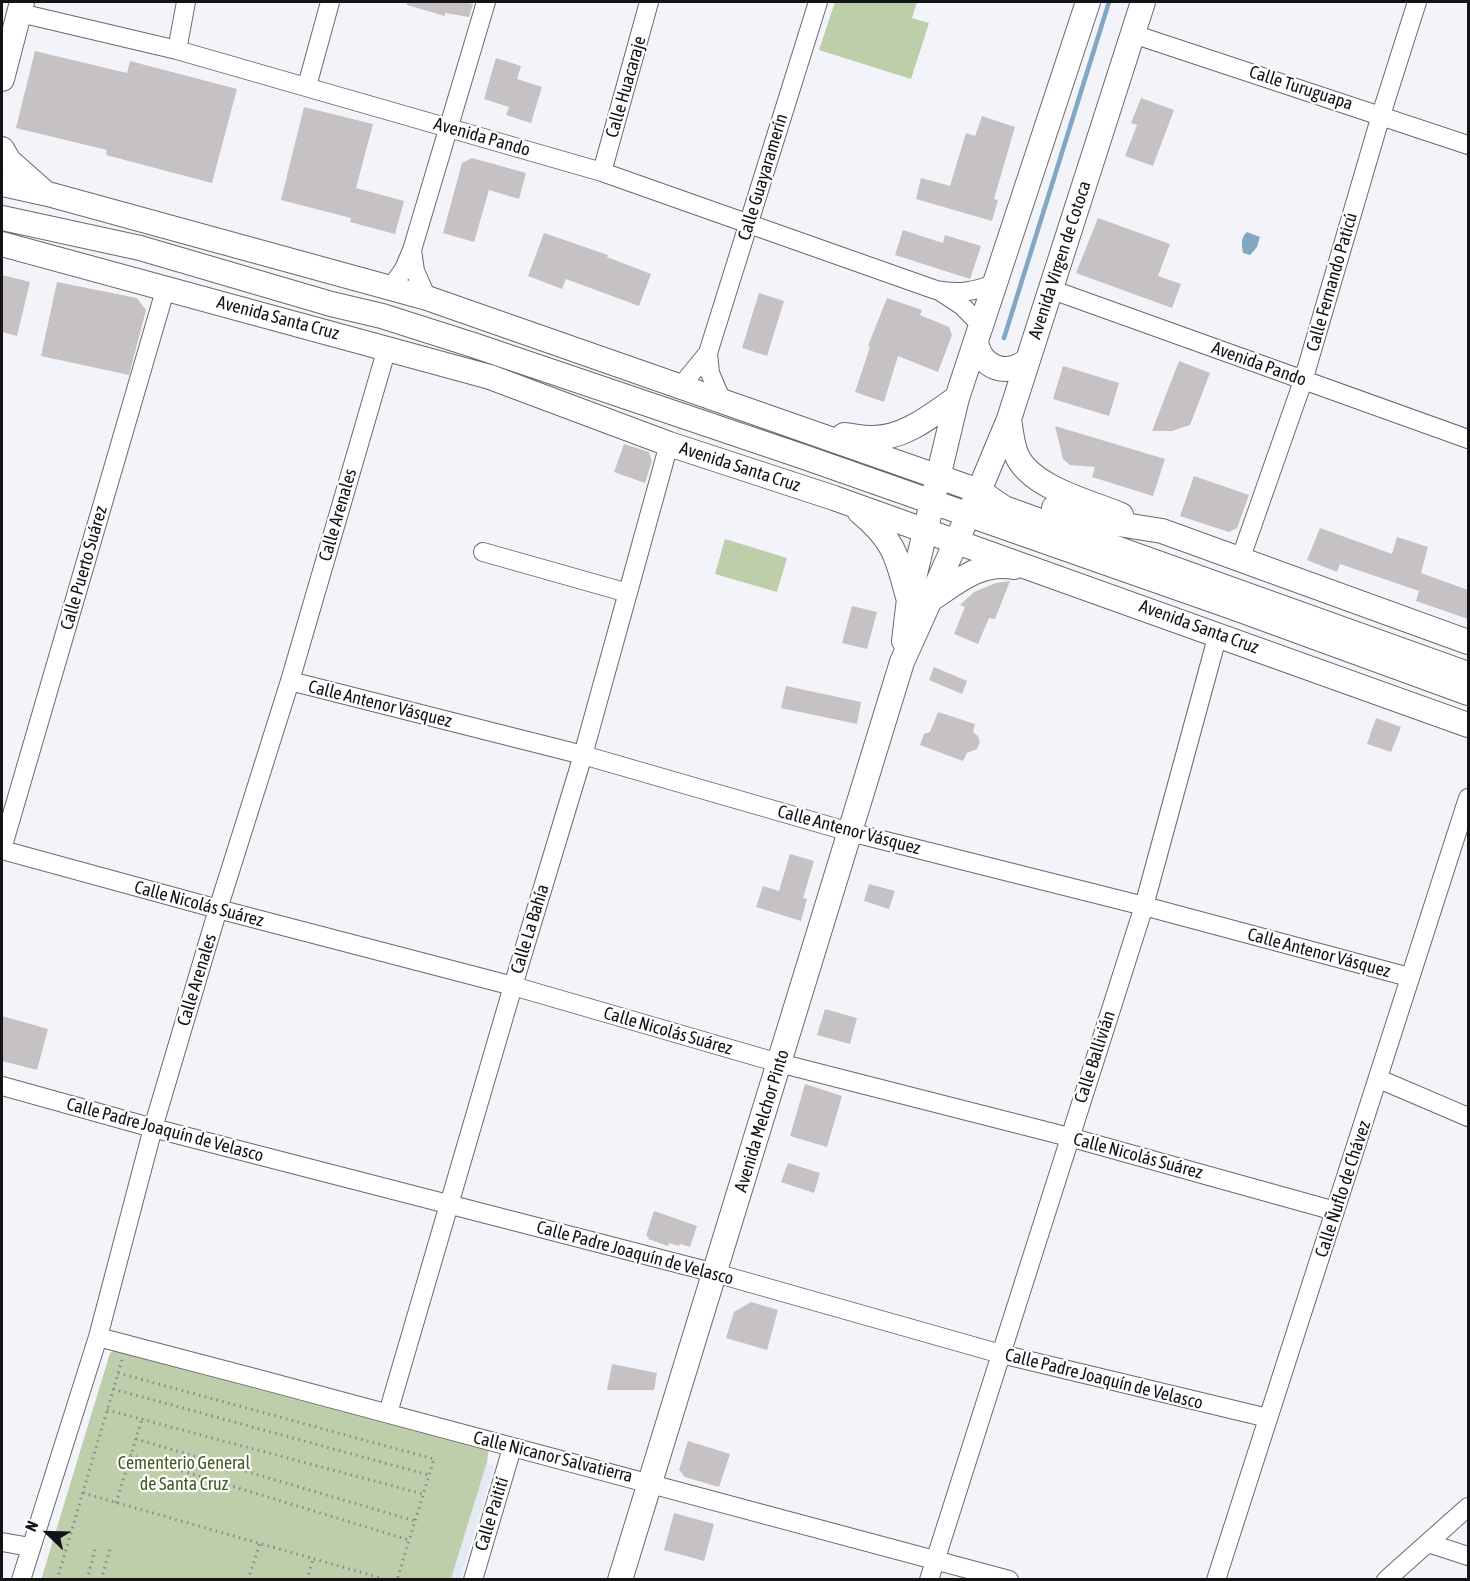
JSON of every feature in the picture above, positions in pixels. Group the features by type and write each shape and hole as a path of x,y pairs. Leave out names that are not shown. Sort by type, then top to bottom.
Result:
{"main road":[{"path":"932,502 957,398 1088,2"},
{"name":"Avenida Virgen de Cotoca","path":"967,514 1009,419 1143,2"},
{"path":"2,79 21,7"},
{"path":"2,149 9,161 48,195"},
{"path":"2,184 427,298 979,491 1010,493 1081,518 1162,531"},
{"name":"Avenida Santa Cruz","path":"2,218 140,248 331,304 382,316 473,345 967,514 1468,693"},
{"path":"2,243 37,225"},
{"name":"Avenida Santa Cruz","path":"2,243 490,376 669,444 834,498 1468,724"},
{"path":"331,304 490,376"},
{"path":"979,334 977,349 984,361 996,368 1010,369 1028,360"},
{"path":"811,432 874,438 894,435 917,425 957,398"},
{"path":"1009,419 1017,457 1032,475 1052,486 1162,531 1468,642"},
{"path":"755,472 840,470"},
{"path":"979,491 1004,508 1468,674"},
{"path":"834,498 864,515 877,526 890,543 919,599 986,567 1008,566 1038,570"},
{"name":"Avenida Melchor Pinto","path":"620,1580 902,662 919,599 925,530 932,502"},
{"name":"Avenida Melchor Pinto","path":"919,599 956,541 967,514"},
{"path":"1050,544 1107,594"}],"street":[{"path":"177,50 186,2"},
{"path":"307,86 330,2"},
{"path":"390,289 404,269 411,250 486,2"},
{"name":"Calle Huacaraje","path":"602,172 650,2"},
{"name":"Calle Guayaramerín","path":"681,386 708,353 818,2"},
{"name":"Calle Fernando Paticú","path":"1240,560 1303,381 1381,115 1417,2"},
{"name":"Avenida Pando","path":"21,7 307,86 602,172 936,290 967,293 981,290 995,283"},
{"name":"Calle Turuguapa","path":"1133,34 1468,145"},
{"path":"411,250 415,272 427,298"},
{"name":"Calle Puerto Suárez","path":"2,850 166,287"},
{"name":"Avenida Pando","path":"1050,289 1468,439"},
{"name":"Avenida Pando","path":"936,290 961,305 979,334"},
{"name":"Calle Arenales","path":"21,1580 98,1336 153,1128 218,909 290,681 387,348"},
{"name":"Calle Guayaramerín","path":"708,353 710,374 721,399"},
{"name":"Calle La Bahía","path":"388,1413 583,755 669,444"},
{"path":"483,552 628,593"},
{"name":"Calle Ballivián","path":"929,1580 1144,906 1218,634"},
{"name":"Calle Antenor Vásquez","path":"290,681 583,755 850,832 1144,906 1409,977"},
{"name":"Calle Ñuflo de Chávez","path":"1216,1580 1468,798"},
{"name":"Calle Nicolás Suárez","path":"2,850 513,986 779,1064 1069,1137 1335,1211"},
{"path":"1379,1079 1468,1117"},
{"name":"Calle Padre Joaquín de Velasco","path":"2,1086 153,1128 715,1273 1001,1354 1268,1418"},
{"name":"Calle Nicanor Salvatierra","path":"98,1336 1009,1580"},
{"name":"Calle Paitití","path":"473,1580 512,1448"},
{"path":"1386,1580 1468,1507"},
{"path":"2,1542 30,1547"},
{"path":"1428,1543 1468,1556"}],"path":[{"path":"57,1580 123,1357"},
{"path":"118,1373 434,1459 397,1580"},
{"path":"113,1389 429,1475"},
{"path":"107,1410 423,1494"},
{"path":"116,1503 142,1419"},
{"path":"136,1439 415,1521"},
{"path":"130,1455 409,1540"},
{"path":"83,1493 388,1580"},
{"path":"248,1580 260,1543"},
{"path":"87,1580 96,1546"},
{"path":"100,1580 110,1549"},
{"path":"307,1580 313,1559"}],"shaded area":[{"path":"487,1462 494,1467 460,1579 451,1580"}],"green space":[{"path":"835,2 917,2 912,18 929,23 911,79 819,50"},
{"path":"725,539 787,558 777,592 715,574"},
{"name":"Cementerio General de Santa Cruz","path":"119,1347 489,1448 487,1462 451,1579 41,1580 110,1353"}],"water":[{"path":"1247,232 1260,237 1257,247 1250,255 1243,253 1242,247 1242,239"}],"building":[{"path":"407,2 473,4 469,17 445,13 445,16 407,5"},
{"path":"35,51 127,73 130,61 237,89 212,183 106,155 107,150 16,128"},
{"path":"496,58 521,66 517,79 542,87 531,123 506,115 509,107 484,99"},
{"path":"1141,98 1174,110 1153,166 1125,156 1137,125 1131,123"},
{"path":"304,107 373,124 356,188 404,201 395,234 350,222 351,218 281,200"},
{"path":"982,116 1015,127 994,199 998,200 992,221 916,199 921,178 950,186 966,133 975,136"},
{"path":"472,158 526,173 519,199 489,190 474,242 443,233 462,163"},
{"path":"1098,218 1170,244 1158,276 1181,284 1172,308 1076,273"},
{"path":"903,230 943,243 945,235 981,246 970,279 895,255"},
{"path":"544,233 608,255 607,257 651,274 639,306 566,279 562,289 528,276"},
{"path":"2,275 30,282 17,336 2,332"},
{"path":"57,282 137,298 146,310 129,375 41,356"},
{"path":"759,293 784,301 767,356 742,348"},
{"path":"887,298 922,310 920,315 949,327 952,335 938,372 898,356 884,402 855,392 870,347 868,346"},
{"path":"1179,361 1210,373 1190,425 1172,431 1152,431"},
{"path":"1063,366 1119,383 1109,416 1053,399"},
{"path":"1055,426 1165,459 1153,496 1092,477 1095,467 1070,465 1063,459"},
{"path":"624,444 649,452 652,461 645,483 614,472"},
{"path":"1194,476 1249,495 1237,528 1229,532 1180,516"},
{"path":"1320,528 1392,554 1397,537 1428,547 1421,573 1468,590 1468,619 1416,601 1419,591 1340,564 1337,572 1307,560"},
{"path":"1010,581 995,619 989,618 978,644 954,634 965,607 960,605 974,592 996,583"},
{"path":"852,606 877,612 867,649 842,643"},
{"path":"934,667 967,681 962,694 929,680"},
{"path":"786,686 861,702 857,724 781,708"},
{"path":"938,712 975,724 973,732 978,736 980,742 977,749 967,753 963,761 920,745 924,734 930,732"},
{"path":"1376,718 1401,727 1391,752 1367,744"},
{"path":"790,854 814,861 803,898 807,899 801,921 756,907 763,886 779,891"},
{"path":"869,884 895,891 889,909 864,901"},
{"path":"825,1009 857,1018 850,1044 817,1035"},
{"path":"2,1016 48,1029 37,1070 2,1061"},
{"path":"805,1084 842,1096 827,1147 790,1136"},
{"path":"788,1163 820,1173 814,1193 781,1182"},
{"path":"654,1211 697,1226 690,1247 669,1243 668,1246 648,1239 649,1237 646,1236"},
{"path":"751,1302 778,1310 767,1350 726,1338 734,1312"},
{"path":"612,1364 657,1373 654,1390 607,1390"},
{"path":"688,1441 730,1454 719,1487 685,1477 679,1470"},
{"path":"674,1513 714,1524 704,1561 664,1550"}],"waterway":[{"path":"1004,338 1109,2"}]}
